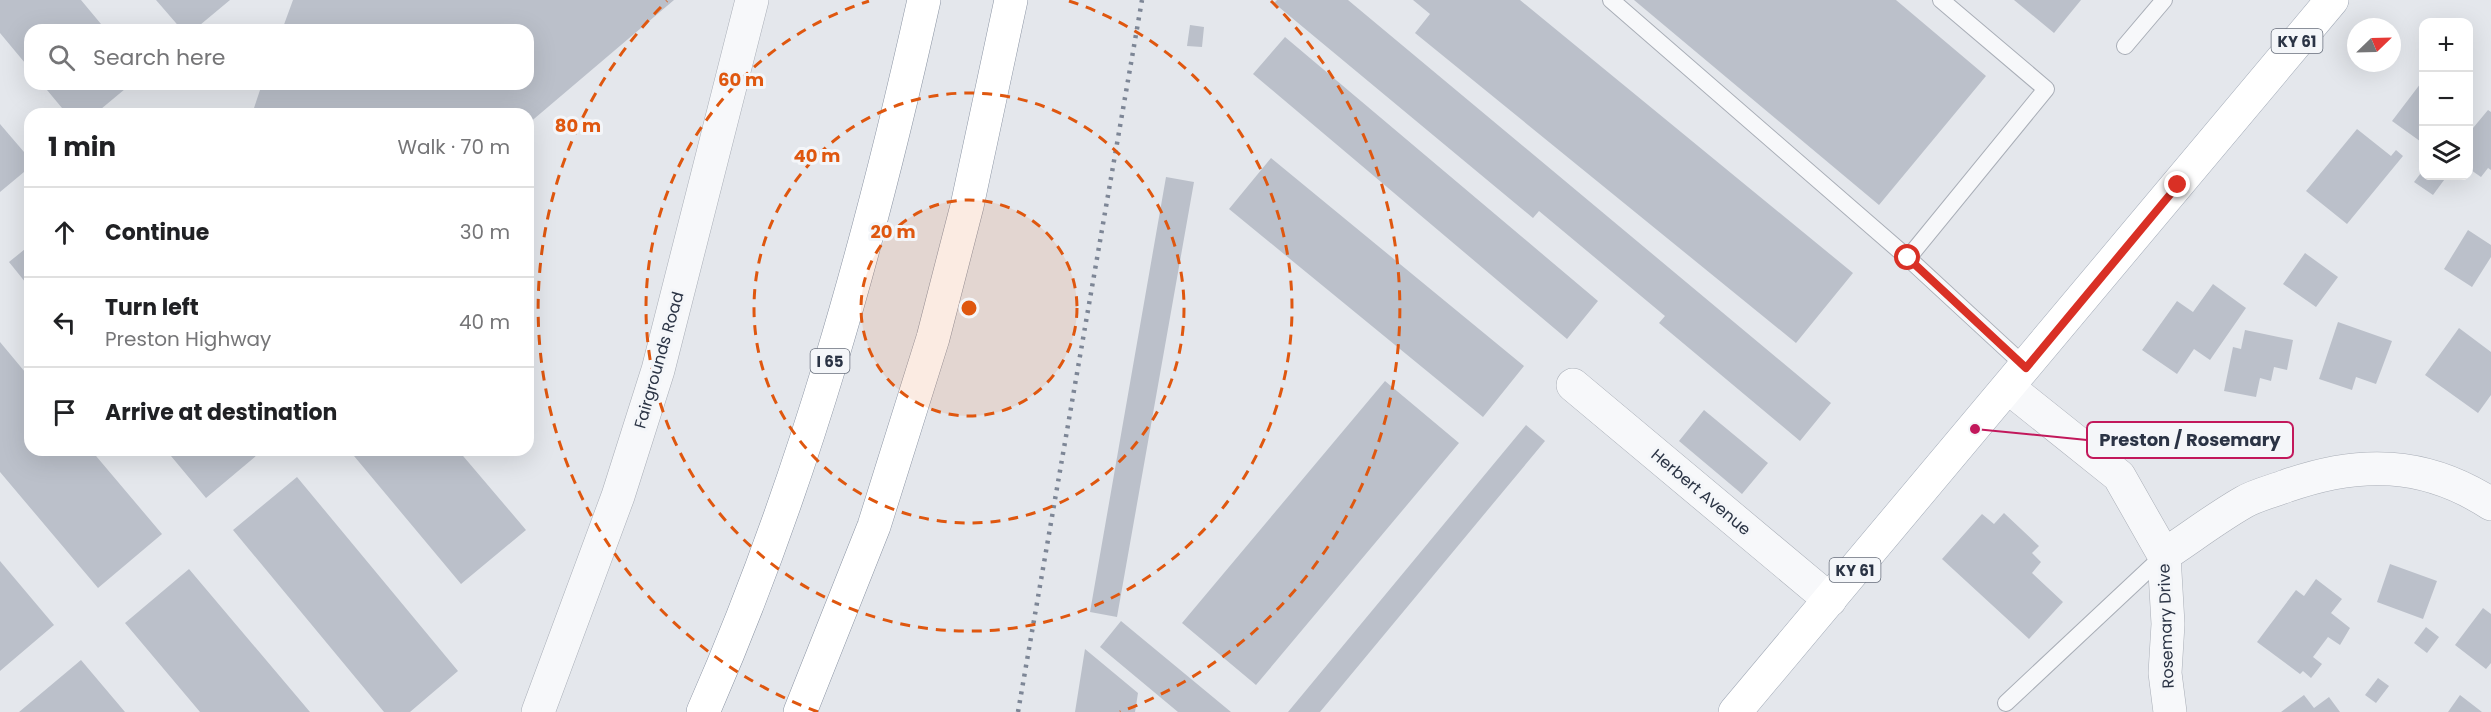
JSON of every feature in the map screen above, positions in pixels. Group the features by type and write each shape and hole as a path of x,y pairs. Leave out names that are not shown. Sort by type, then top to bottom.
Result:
{"main road":[{"name":"I 65","path":"703,712 724,664 797,468 853,286 896,124 924,0"},
{"path":"800,712 874,526 933,338 967,206 1011,0"},
{"name":"KY 61","path":"1735,712 2018,378 2332,0"}],"street":[{"name":"Fairgrounds Road","path":"538,712 618,496 658,370 752,0"},
{"name":"Rosemary Drive","path":"2018,378 2119,476 2164,555 2168,624 2165,673 2170,712"},
{"name":"Herbert Avenue","path":"1573,385 1830,600"},
{"path":"2164,555 2245,501 2335,471 2378,467 2421,472 2472,491 2491,504"}],"lane":[{"path":"1611,0 1908,258 2018,378"},
{"path":"1908,258 2046,88 1941,0"},
{"path":"2125,46 2164,0"},
{"path":"2006,703 2164,555"}],"building":[{"path":"0,0 81,0 101,24 24,24 24,62 0,33"},
{"path":"156,0 230,0 201,24 177,24"},
{"path":"293,0 674,0 534,119 534,108 254,108 260,90 534,90 534,24 284,24"},
{"path":"1277,0 1348,0 1831,403 1800,441 1659,323 1665,316 1539,211 1533,218 1274,3"},
{"path":"1413,0 1520,0 1853,273 1796,343 1415,33 1430,14"},
{"path":"1634,0 1896,0 1986,76 1879,205"},
{"path":"2014,0 2081,0 2054,33"},
{"path":"1190,25 1204,27 1202,47 1187,46"},
{"path":"1285,37 1598,301 1567,339 1253,74"},
{"path":"2419,86 2419,140 2392,121"},
{"path":"47,90 124,90 102,108 62,108"},
{"path":"2488,110 2491,112 2491,170 2488,168 2481,177 2473,171 2473,128"},
{"path":"0,124 24,152 24,172 0,192"},
{"path":"2357,129 2391,156 2396,150 2403,156 2347,224 2306,191"},
{"path":"1271,158 1524,366 1483,417 1229,209"},
{"path":"2419,176 2419,180 2444,180 2433,195 2414,182"},
{"path":"1166,177 1194,182 1117,617 1090,612"},
{"path":"2468,230 2491,245 2491,257 2472,287 2444,269"},
{"path":"24,250 24,281 9,262"},
{"path":"2305,253 2338,277 2316,307 2283,284"},
{"path":"2213,284 2246,308 2210,360 2194,349 2177,374 2142,350 2177,301 2193,312"},
{"path":"2338,322 2392,341 2376,384 2356,377 2352,390 2319,379"},
{"path":"2459,328 2491,352 2491,395 2478,413 2425,375"},
{"path":"2245,330 2293,340 2287,370 2274,367 2271,381 2260,378 2256,397 2224,391 2233,347 2241,349"},
{"path":"0,342 24,371 24,456 96,456 162,534 98,588 0,472"},
{"path":"1385,381 1459,443 1256,685 1182,623"},
{"path":"1704,410 1768,463 1742,494 1679,441"},
{"path":"1526,425 1545,441 1320,712 1288,712"},
{"path":"171,456 256,456 206,498"},
{"path":"354,456 463,456 526,530 461,584"},
{"path":"297,477 458,671 410,712 384,712 233,530"},
{"path":"2004,513 2039,546 2032,553 2041,562 2032,573 2063,602 2029,639 1942,559 1982,514 1994,524"},
{"path":"0,561 54,625 0,671"},
{"path":"2390,564 2437,581 2423,619 2377,602"},
{"path":"189,569 310,712 200,712 125,623"},
{"path":"2316,579 2342,599 2331,613 2350,628 2340,645 2328,637 2313,657 2322,664 2311,678 2303,671 2300,674 2257,642 2296,590 2304,596"},
{"path":"2483,608 2491,614 2491,663 2486,669 2455,645"},
{"path":"1121,621 1231,712 1178,712 1100,647"},
{"path":"2426,627 2439,637 2427,653 2414,643"},
{"path":"1085,649 1138,693 1135,712 1075,712"},
{"path":"81,660 125,712 19,712"},
{"path":"2378,678 2389,686 2376,703 2365,695"},
{"path":"2304,695 2314,708 2329,697 2340,712 2281,712"},
{"path":"2460,695 2482,712 2448,712"}],"railway":[{"path":"1018,712 1142,0"}],"place":[{"name":"Preston / Rosemary","path":"1975,429"}],"route":[{"path":"1908,258 2026,368 2178,185"}]}
